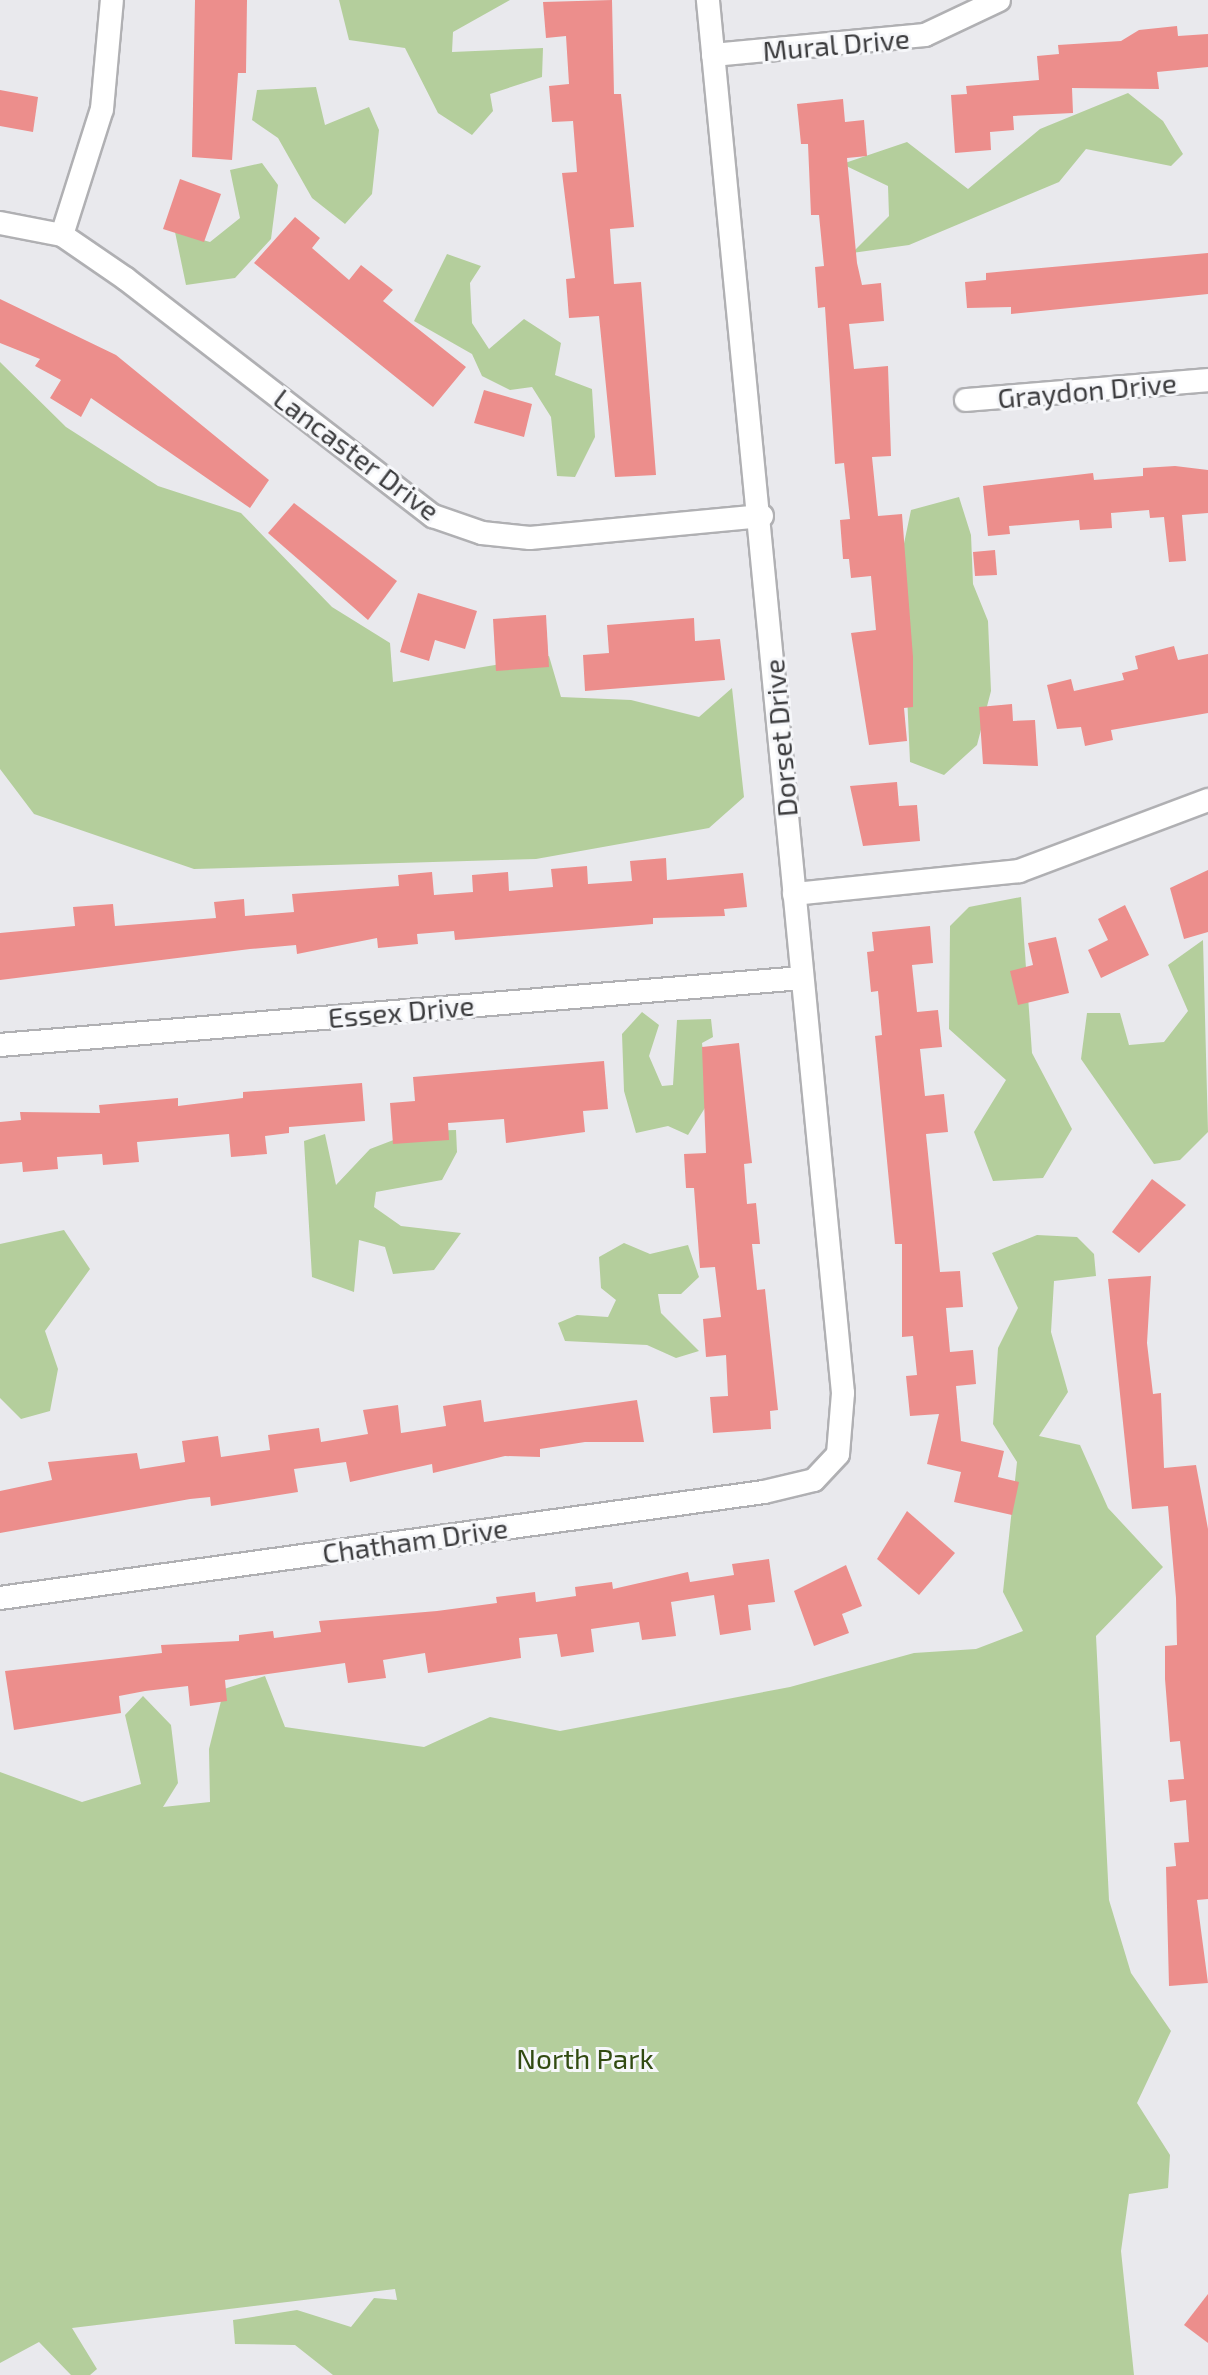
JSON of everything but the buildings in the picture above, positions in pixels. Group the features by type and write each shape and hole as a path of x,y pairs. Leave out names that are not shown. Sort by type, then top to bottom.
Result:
{"street":[{"path":"62,235 102,109 112,0"},
{"name":"Dorset Drive","path":"708,0 762,516 801,978 845,1434 827,1471"},
{"name":"Mural Drive","path":"713,55 925,35 999,0"},
{"name":"Lancaster Drive","path":"0,223 62,235 433,516 482,533 530,538 762,516"},
{"name":"Graydon Drive","path":"966,400 1208,380"},
{"path":"794,894 1019,871 1208,800"},
{"name":"Essex Drive","path":"0,1045 801,978"},
{"name":"Chatham Drive","path":"0,1598 764,1492 827,1471"}],"green space":[{"path":"339,0 510,0 453,32 452,52 543,48 542,77 490,94 493,111 472,135 438,113 405,48 349,40"},
{"path":"316,87 325,125 369,107 379,130 372,194 345,224 312,198 278,138 252,120 257,90"},
{"path":"1128,93 1163,121 1183,154 1171,166 1086,149 1059,182 909,245 852,253 889,216 888,186 842,164 907,142 968,189 1040,129"},
{"path":"262,163 278,185 271,239 235,278 186,285 175,232 210,242 240,218 230,170"},
{"path":"447,254 481,266 470,283 472,323 489,349 524,319 561,343 555,375 592,389 595,437 575,477 557,476 551,417 532,387 510,390 482,376 472,354 414,321"},
{"path":"0,362 66,427 158,486 241,513 332,607 390,643 393,682 549,656 561,697 631,700 699,717 732,688 744,797 709,828 536,859 194,869 34,814 0,769"},
{"path":"959,497 971,535 973,584 988,621 991,691 977,745 944,775 910,762 901,558 911,510"},
{"path":"1021,897 1032,1053 1072,1129 1043,1178 993,1181 974,1132 1006,1080 949,1029 950,926 969,907"},
{"path":"1203,940 1208,1132 1180,1160 1154,1164 1081,1059 1087,1013 1120,1013 1129,1045 1164,1042 1188,1011 1168,965"},
{"path":"642,1012 659,1025 649,1056 662,1086 673,1085 677,1020 711,1019 713,1037 702,1043 708,1103 688,1135 668,1126 636,1133 624,1091 622,1034"},
{"path":"456,1130 457,1152 442,1180 376,1192 374,1207 401,1226 461,1233 434,1270 393,1274 385,1247 359,1240 354,1292 312,1277 304,1141 325,1134 336,1185 370,1149 417,1131"},
{"path":"64,1230 90,1269 45,1331 58,1369 50,1411 21,1419 0,1398 0,1244"},
{"name":"North Park","path":"1037,1235 1077,1237 1094,1254 1096,1276 1054,1281 1051,1332 1068,1392 1039,1436 1080,1445 1108,1508 1163,1567 1096,1636 1109,1900 1131,1973 1171,2031 1137,2103 1170,2155 1168,2188 1129,2194 1121,2251 1134,2375 333,2375 295,2345 235,2344 233,2320 297,2310 351,2327 374,2298 397,2300 395,2289 72,2328 97,2369 90,2375 71,2375 39,2342 0,2363 0,1772 82,1802 141,1784 125,1715 143,1696 171,1725 178,1783 163,1807 210,1802 209,1749 224,1689 265,1676 285,1727 424,1747 490,1717 560,1731 790,1687 914,1653 976,1649 1023,1631 1003,1592 1017,1462 993,1424 998,1348 1018,1308 992,1253"},
{"path":"624,1243 650,1254 688,1245 699,1277 681,1294 658,1294 661,1313 699,1351 676,1358 647,1345 565,1341 558,1323 577,1315 608,1317 616,1300 601,1288 599,1257"}]}
